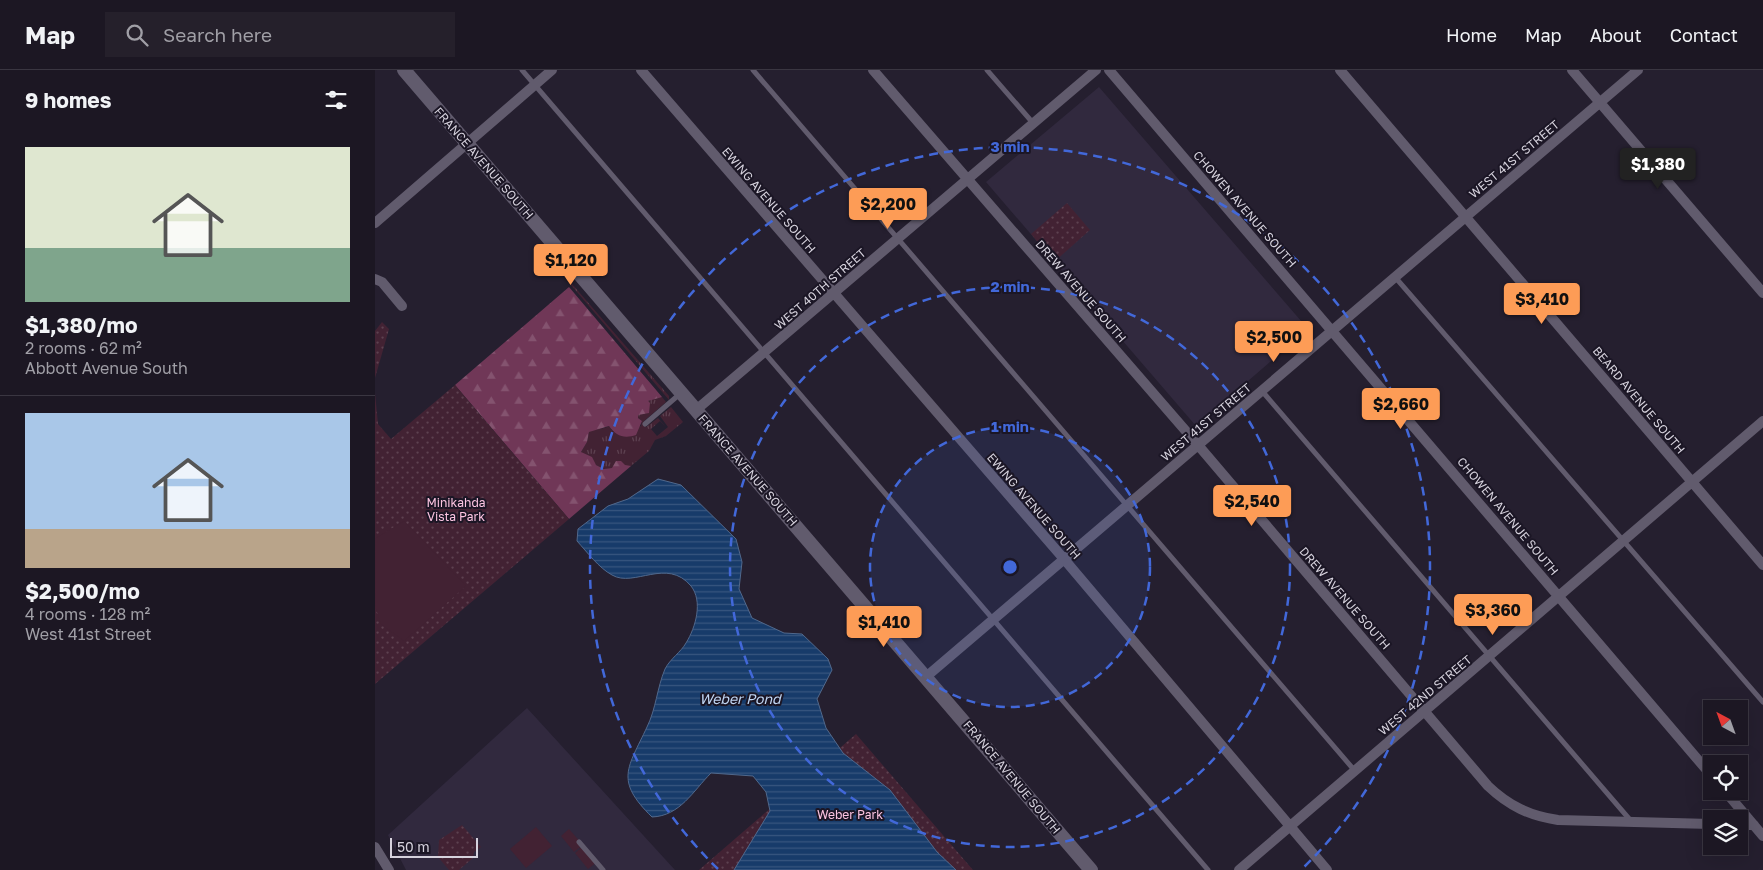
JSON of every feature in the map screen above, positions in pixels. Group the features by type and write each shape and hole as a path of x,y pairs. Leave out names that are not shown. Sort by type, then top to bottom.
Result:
{"main road":[{"name":"FRANCE AVENUE SOUTH","path":"405,70 927,676 1091,870"}],"street":[{"path":"375,223 553,70"},
{"name":"EWING AVENUE SOUTH","path":"641,70 1064,559 1327,870"},
{"name":"DREW AVENUE SOUTH","path":"873,70 1198,445 1488,786 1503,800 1520,810 1539,817 1558,820 1703,824"},
{"name":"WEST 40TH STREET","path":"697,410 1096,70"},
{"name":"CHOWEN AVENUE SOUTH","path":"1109,70 1703,766"},
{"name":"BEARD AVENUE SOUTH","path":"1340,70 1763,564"},
{"path":"1572,70 1763,293"},
{"name":"WEST 41ST STREET","path":"927,676 1638,70"},
{"path":"375,279 382,282 401,306"},
{"name":"WEST 42ND STREET","path":"1239,870 1693,483 1763,421"},
{"path":"1733,800 1763,836"},
{"path":"1748,825 1754,825"},
{"path":"375,847 389,870"}],"lane":[{"path":"522,70 1208,870"},
{"path":"753,70 1355,771"},
{"path":"987,70 1033,123"},
{"path":"1395,277 1763,702"},
{"path":"1262,390 1631,821"},
{"path":"645,424 681,392"},
{"path":"579,842 603,870"}],"shaded area":[{"path":"1099,87 1308,329 1196,426 986,182"},
{"path":"527,708 675,870 406,870 388,835"}],"green space":[{"path":"1067,203 1090,230 1054,262 1031,234"},
{"path":"571,285 669,396 669,400"},
{"path":"569,287 662,397 648,401 650,403 649,413 638,415 638,418 642,421 636,435 621,436 609,426 589,432 587,442 581,452 592,457 596,465 604,469 612,468 616,461 621,461 625,465 631,466 569,519 455,385"},
{"path":"382,322 389,329 375,378 375,331"},
{"name":"Minikahda Vista Park","path":"455,385 569,519 375,684 375,393 378,424 391,439"},
{"path":"656,397 662,397 666,402 643,422 646,427 658,418 665,426 660,421 651,429 657,436 668,427 660,416 671,407 683,422 666,436 655,440 649,451 631,466 605,469 596,465 581,452 591,431 609,426 613,432 641,426 642,421 638,418 638,414 649,408 647,402"},
{"path":"404,521 466,586 404,641 381,624 375,606 376,538"},
{"name":"Weber Park","path":"856,734 973,870 699,870"},
{"path":"462,825 481,847 474,852 473,858 459,870 449,870 438,857 439,840"},
{"path":"536,827 552,846 526,868 510,849"},
{"path":"569,829 583,845 574,852 561,836"},
{"path":"583,846 597,862 588,869 575,853"}],"water":[{"name":"Weber Pond","path":"658,479 681,485 736,539 742,562 739,589 752,618 784,633 802,634 828,659 832,670 817,699 826,728 843,753 890,790 937,852 956,870 734,870 770,811 766,792 753,776 711,773 685,801 671,812 662,816 652,817 640,804 629,783 630,764 650,720 665,669 690,637 697,614 697,599 691,586 682,578 672,574 661,573 630,578 612,575 598,564 577,541 578,529 608,506 628,499"}]}
